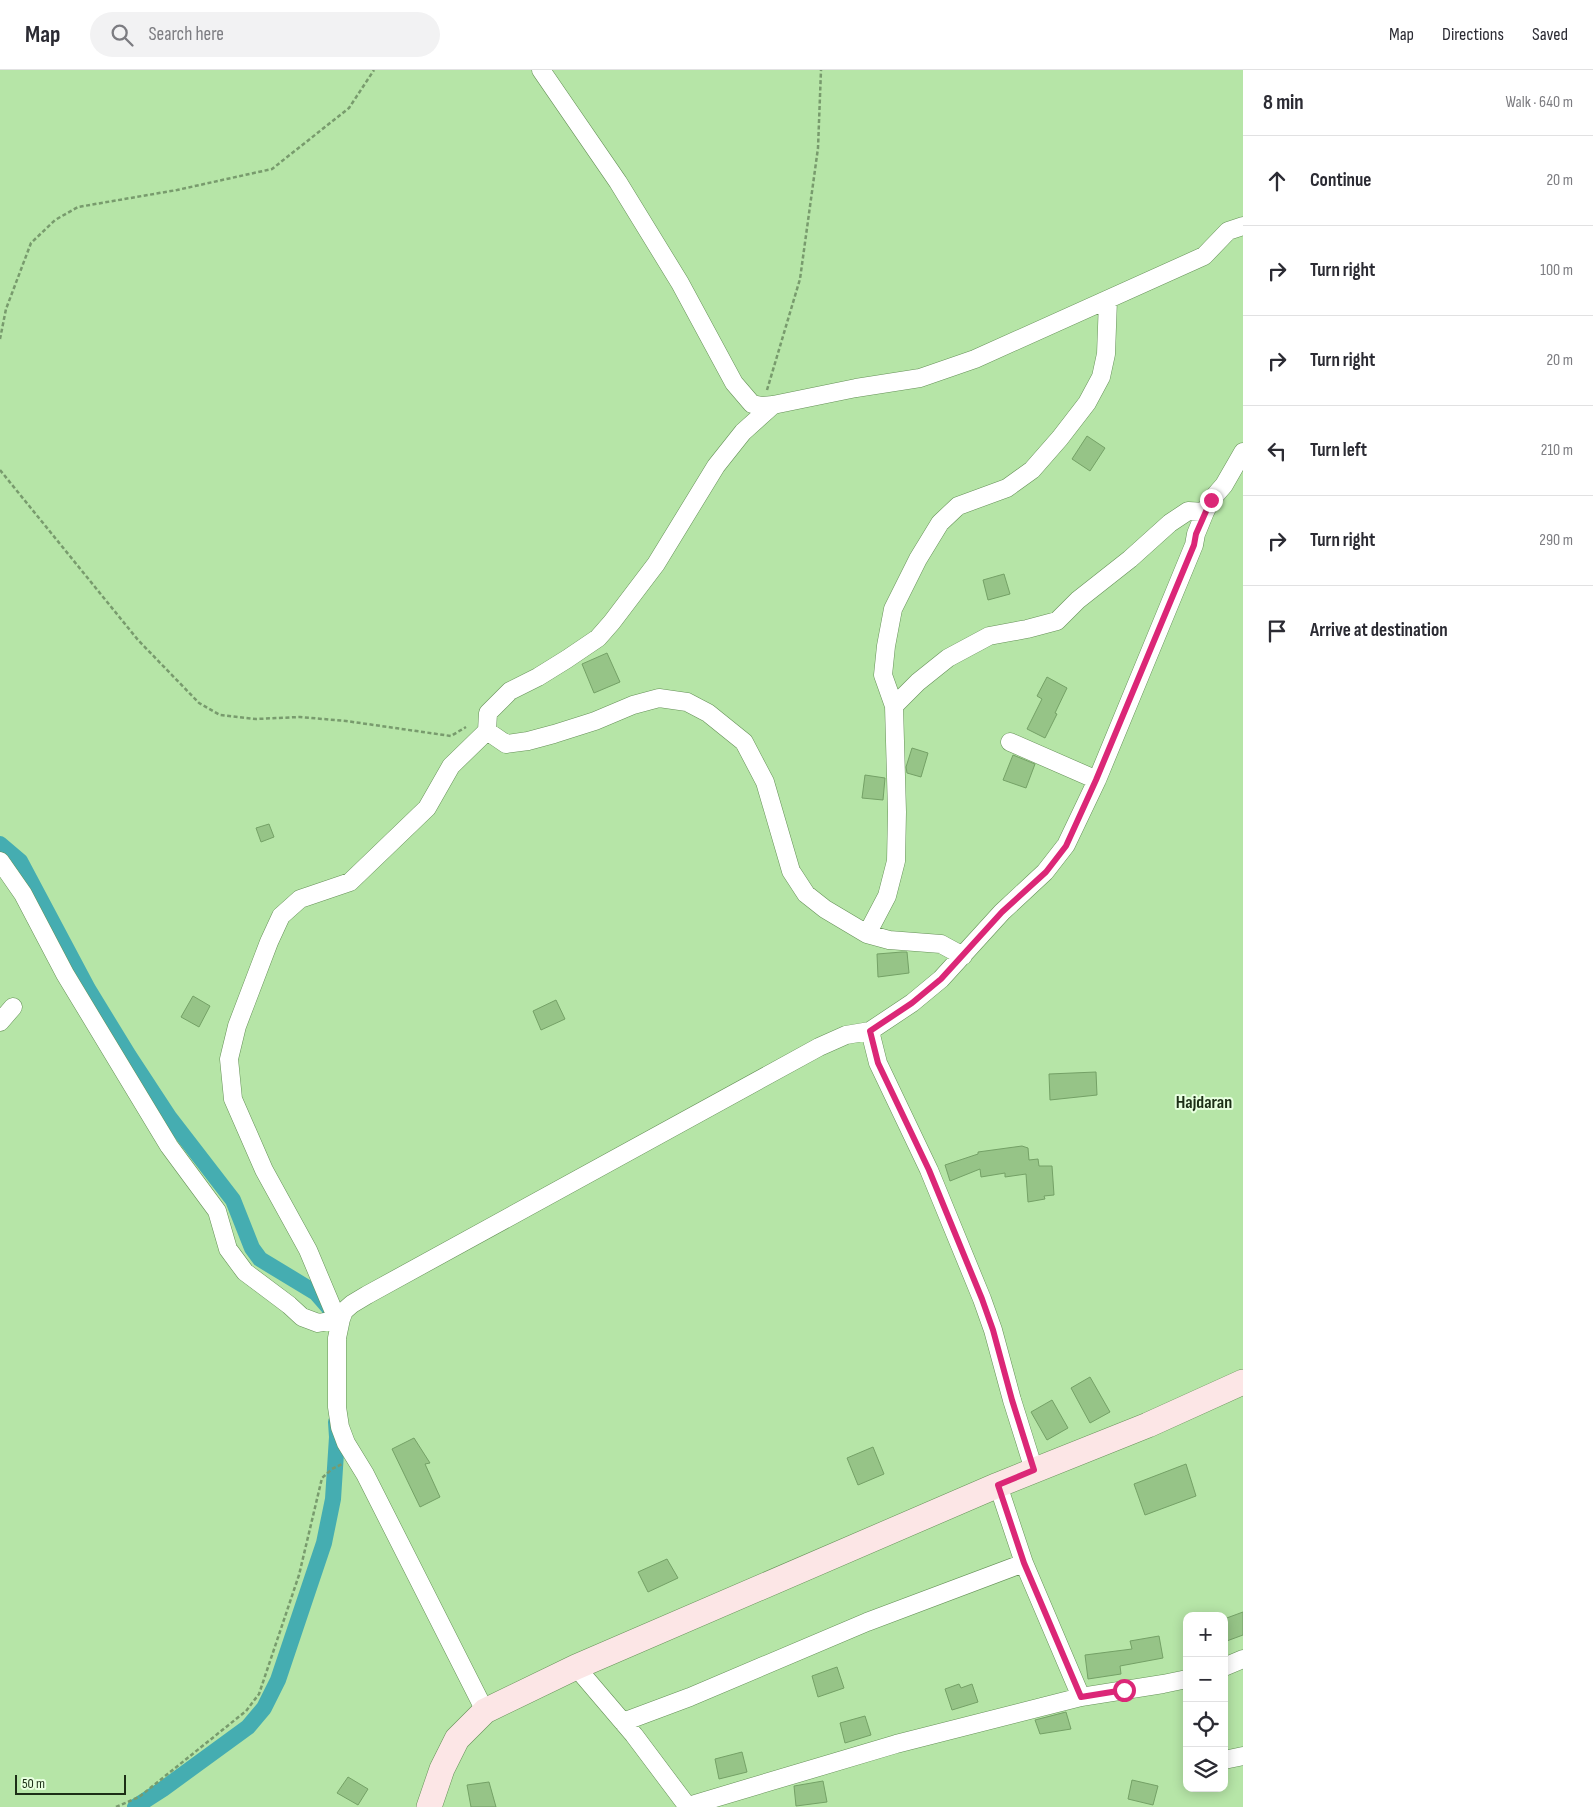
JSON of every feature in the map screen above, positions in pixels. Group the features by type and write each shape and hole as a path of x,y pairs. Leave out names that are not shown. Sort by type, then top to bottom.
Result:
{"main road":[{"path":"429,1807 442,1769 457,1739 485,1711 576,1667 998,1485 1148,1425 1243,1382"}],"street":[{"path":"540,70 618,182 680,283 734,383 752,404 767,405 920,378 975,359 1204,256 1228,231 1243,226"},
{"path":"867,934 887,896 896,861 897,812 894,706 883,675 893,609 918,559 940,523 958,506 1007,488 1032,470 1087,403 1101,377 1106,354 1108,300"},
{"path":"485,1711 365,1474 346,1443 340,1426 337,1407 337,1338 332,1320 308,1250 264,1170 233,1099 229,1059 237,1026 281,916 300,899 350,882 427,808 451,766 487,731 488,713 510,691 567,659 598,638 656,564 716,466 742,432 767,405"},
{"path":"0,861 23,894 65,974 169,1146 217,1211 228,1249 245,1272 302,1317 332,1320 367,1295 819,1046 846,1035 870,1031 912,1003 941,979 1002,912 1046,872 1066,846 1096,780 1194,545 1196,534 1205,512 1211,500 1224,486 1243,452"},
{"path":"894,706 918,682 948,658 989,636 1027,630 1057,621 1078,600 1130,559 1170,523 1188,511 1205,512"},
{"path":"487,731 506,744 528,741 595,721 633,705 659,698 687,702 708,713 744,742 764,782 791,871 806,894 825,909 867,934 889,940 941,944 963,956"},
{"path":"1010,742 1096,780"},
{"path":"0,1022 13,1007"},
{"path":"870,1031 878,1063 929,1170 982,1299 993,1330 1034,1470"},
{"path":"998,1485 1024,1563 1081,1697"},
{"path":"623,1722 699,1693 867,1622 1024,1563"},
{"path":"1228,1665 1243,1659"},
{"path":"576,1667 650,1755 688,1807 896,1744 1081,1697 1183,1680"},
{"path":"1228,1759 1243,1756"}],"path":[{"path":"0,339 6,309 31,243 55,220 78,207 177,190 272,169 349,108 374,70"},
{"path":"767,405 772,376 800,278 818,148 821,70"},
{"path":"0,470 138,640 199,703 220,715 256,719 300,717 346,721 451,736 488,713"},
{"path":"116,1807 154,1786 246,1711 259,1694 299,1574 322,1478 332,1469 342,1464"}],"building":[{"path":"1087,436 1105,448 1090,471 1072,459"},
{"path":"1004,574 1010,594 988,600 983,580"},
{"path":"607,653 620,682 594,693 582,664"},
{"path":"1047,677 1067,688 1045,738 1027,729 1042,699 1037,696"},
{"path":"912,748 928,753 921,777 907,773 906,767"},
{"path":"1013,755 1035,764 1026,788 1003,780"},
{"path":"865,775 885,778 883,800 862,798"},
{"path":"269,824 274,837 261,842 256,828"},
{"path":"907,952 909,973 878,977 877,954"},
{"path":"193,996 210,1006 199,1027 181,1017"},
{"path":"556,1000 565,1019 541,1030 533,1011"},
{"path":"1096,1072 1097,1095 1050,1100 1049,1074"},
{"path":"1022,1146 1028,1148 1029,1160 1038,1159 1039,1166 1052,1166 1054,1195 1044,1196 1045,1199 1028,1202 1026,1174 1005,1177 1005,1173 981,1177 980,1169 950,1181 945,1165 978,1154 978,1152"},
{"path":"1090,1377 1110,1412 1090,1423 1071,1388"},
{"path":"1052,1400 1068,1428 1047,1440 1031,1412"},
{"path":"414,1438 430,1463 425,1464 440,1497 420,1507 392,1449"},
{"path":"873,1447 884,1474 858,1485 847,1458"},
{"path":"1186,1464 1196,1496 1145,1515 1134,1484"},
{"path":"667,1559 678,1578 648,1592 638,1572"},
{"path":"1243,1612 1243,1635 1228,1641 1228,1618"},
{"path":"1159,1636 1163,1658 1120,1666 1121,1674 1088,1679 1085,1655 1132,1649 1130,1641"},
{"path":"837,1667 844,1688 818,1697 812,1676"},
{"path":"959,1684 961,1688 972,1684 978,1702 952,1710 945,1689"},
{"path":"1066,1712 1071,1729 1040,1734 1035,1720"},
{"path":"865,1716 871,1735 845,1743 840,1723"},
{"path":"742,1752 747,1772 719,1779 715,1759"},
{"path":"348,1777 368,1789 358,1805 337,1793"},
{"path":"1132,1780 1158,1786 1153,1805 1128,1799"},
{"path":"823,1781 827,1802 796,1806 794,1786"},
{"path":"489,1782 496,1807 471,1807 467,1785"}],"waterway":[{"path":"0,844 20,861 88,989 129,1056 169,1117 233,1200 252,1248 260,1259 316,1293 330,1309 330,1312"},
{"path":"135,1807 248,1727 264,1708 278,1680 324,1543 333,1499 337,1437 336,1422"}],"district":[{"name":"Hajdaran","path":"1204,1102"}],"route":[{"path":"1124,1690 1081,1697 1024,1563 998,1485 1034,1470 993,1330 982,1299 929,1170 878,1063 870,1031 912,1003 941,979 1002,912 1046,872 1066,846 1096,780 1211,500"}]}
